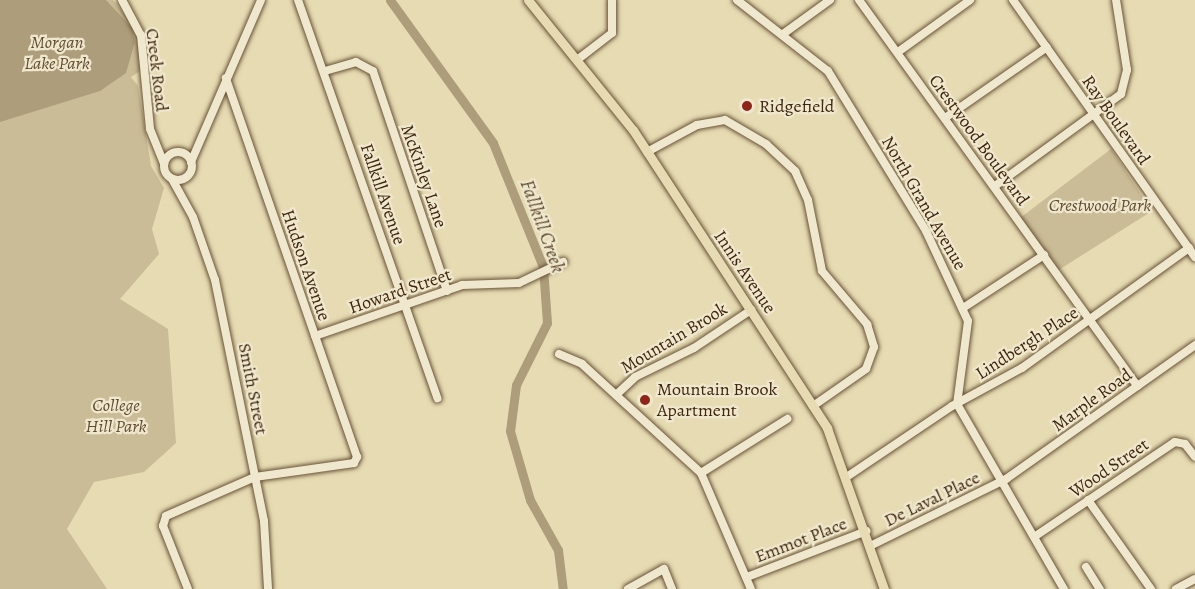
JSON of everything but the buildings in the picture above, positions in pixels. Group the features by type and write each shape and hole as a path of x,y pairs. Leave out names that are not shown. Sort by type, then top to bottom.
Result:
{"main road":[{"name":"Innis Avenue","path":"528,0 647,152 813,406 848,476 884,589"}],"street":[{"name":"Creek Road","path":"122,0 141,35 150,129 164,164"},
{"path":"171,154 164,164 172,179 186,178 226,78 261,0"},
{"name":"Fallkill Avenue","path":"298,0 325,71 437,398"},
{"path":"577,60 612,33 612,0"},
{"name":"North Grand Avenue","path":"737,0 822,65 846,95 893,184 926,231 963,308 969,340 957,404"},
{"path":"783,34 830,0"},
{"name":"Crestwood Boulevard","path":"859,0 1137,386"},
{"path":"898,52 970,0"},
{"name":"Ray Boulevard","path":"1013,0 1195,257"},
{"path":"995,186 1114,102 1126,82 1116,0"},
{"path":"945,118 1047,47"},
{"name":"McKinley Lane","path":"325,71 356,62 373,71 447,291"},
{"name":"Hudson Avenue","path":"226,78 357,461 255,477"},
{"path":"647,152 698,125 725,120 766,144 795,171 808,200 822,271 867,324 874,347 866,369 813,406"},
{"path":"157,146 171,154 184,154 200,140"},
{"path":"184,154 191,162"},
{"name":"Smith Street","path":"184,200 186,178"},
{"name":"Smith Street","path":"172,179 184,200 215,280 255,477 268,589"},
{"name":"Lindbergh Place","path":"848,476 957,404 1006,378 1189,248"},
{"path":"963,308 1044,255"},
{"name":"Howard Street","path":"315,336 447,291 544,273 563,262"},
{"name":"Mountain Brook","path":"615,394 635,377 694,348 751,310"},
{"name":"Marple Road","path":"1005,479 1195,345"},
{"path":"559,354 575,359 701,473 751,589"},
{"path":"957,404 1005,479 1064,589"},
{"path":"701,473 787,419"},
{"name":"Wood Street","path":"1037,535 1175,442 1185,444 1195,457"},
{"path":"188,589 162,520 255,477"},
{"name":"De Laval Place","path":"870,546 1005,479"},
{"path":"1088,500 1151,589"},
{"name":"Emmot Place","path":"747,578 866,531"},
{"path":"1086,567 1100,589"},
{"path":"628,589 664,569 672,589"},
{"path":"1176,589 1195,579"}],"green space":[{"name":"College Hill Park","path":"0,0 113,0 141,35 145,68 131,77 138,86 151,166 164,188 152,229 159,254 120,299 168,329 176,443 144,472 94,482 67,529 107,589 0,589"},
{"name":"Crestwood Park","path":"1111,149 1152,211 1057,271 1020,218"}],"shaded area":[{"name":"Morgan Lake Park","path":"0,0 106,0 132,28 135,42 126,73 100,91 0,122"}],"waterway":[{"name":"Fallkill Creek","path":"390,0 493,143 543,267 547,323 516,385 510,431 530,500 558,550 563,589"}],"place":[{"name":"Ridgefield","path":"747,106"},
{"name":"Mountain Brook Apartment","path":"645,400"}]}
